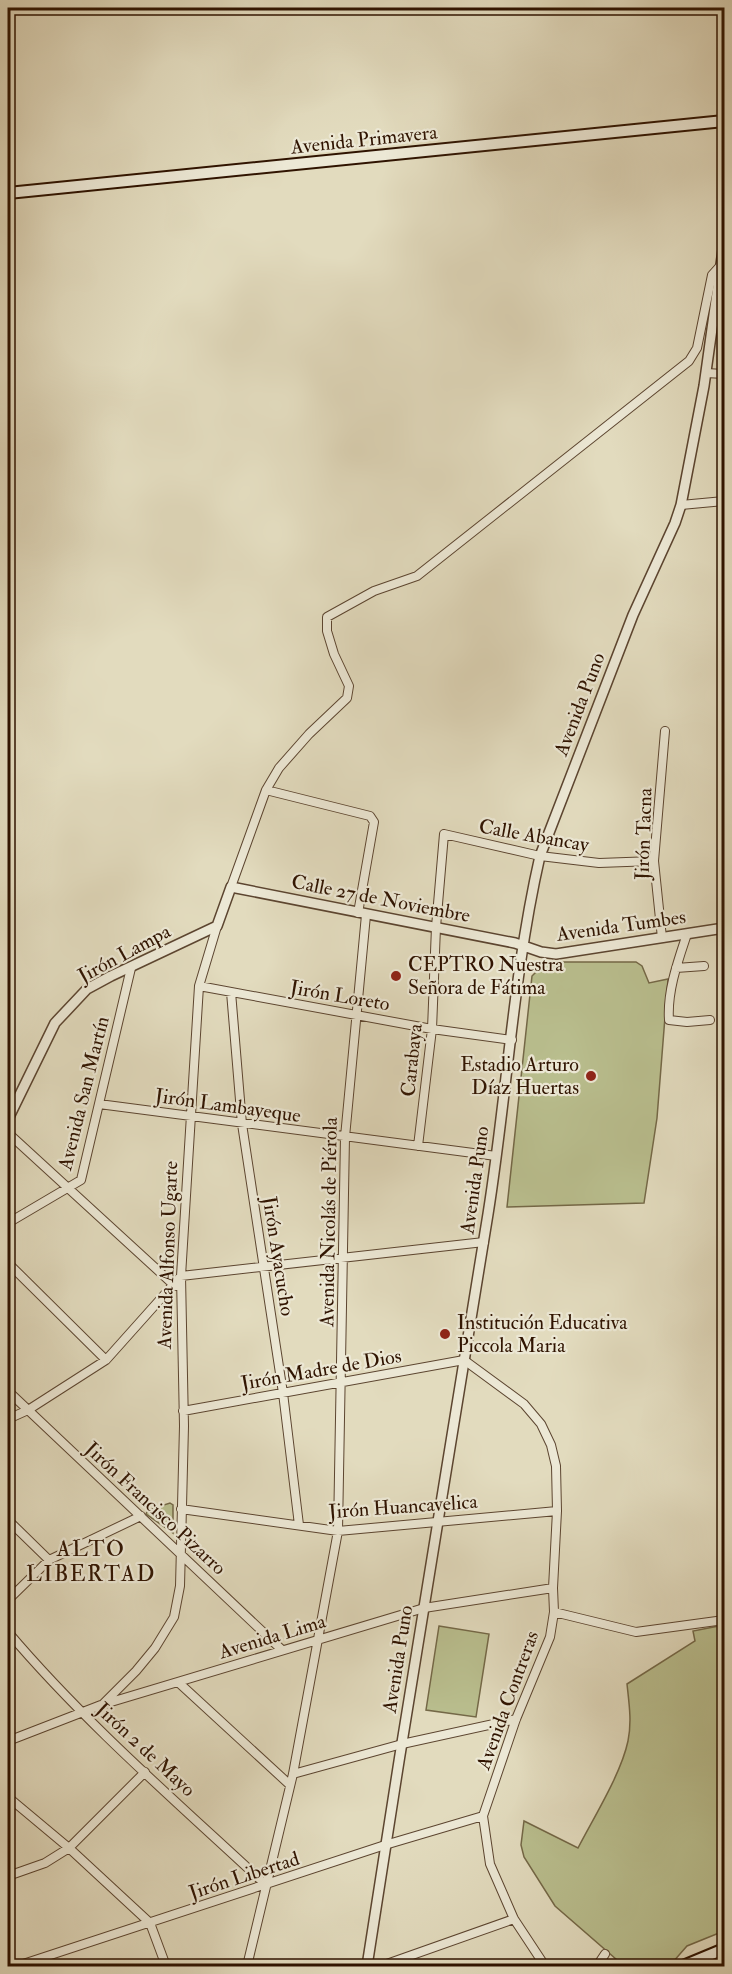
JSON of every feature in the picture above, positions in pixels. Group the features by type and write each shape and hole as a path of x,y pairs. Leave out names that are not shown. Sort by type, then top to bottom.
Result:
{"main road":[{"name":"Avenida Primavera","path":"8,193 724,121"},
{"path":"683,1966 724,1949"}],"street":[{"name":"Avenida Puno","path":"367,1966 484,1242 523,946 540,856 633,615 681,505 706,373 724,243"},
{"name":"Avenida Alfonso Ugarte","path":"102,1705 155,1648 174,1617 180,1586 182,1555 181,1276 199,986 217,926 266,790 279,768 309,734 347,698 349,686 334,654 327,631 327,617 374,591 417,576 689,361 698,348 712,275 721,265"},
{"path":"706,373 724,374"},
{"path":"681,505 724,501"},
{"name":"Jirón Tacna","path":"662,938 654,861 665,731"},
{"name":"Avenida Nicolás de Piérola","path":"248,1966 293,1774 338,1531 345,1137 362,914 374,822 369,816 266,790"},
{"name":"Calle Abancay","path":"444,834 540,856 599,863 654,861"},
{"name":"Carabaya","path":"418,1146 432,1029 436,927 444,834"},
{"name":"Calle 27 de Noviembre","path":"231,887 523,946"},
{"name":"Jirón Lampa","path":"8,1119 55,1023 87,989 217,926"},
{"name":"Avenida Tumbes","path":"523,946 556,954 724,928"},
{"path":"687,934 676,968 669,1020 687,1022 710,1020"},
{"path":"676,968 704,966"},
{"name":"Avenida San Martín","path":"8,1223 81,1180 132,968"},
{"name":"Jirón Loreto","path":"199,986 432,1029 512,1040"},
{"name":"Jirón Ayacucho","path":"231,992 242,1124 283,1393 299,1525"},
{"name":"Jirón Lambayeque","path":"99,1104 496,1156"},
{"path":"8,1133 181,1292"},
{"path":"8,1419 28,1410 106,1360 181,1276 484,1242"},
{"path":"8,1263 106,1360"},
{"name":"Jirón Madre de Dios","path":"183,1411 464,1360"},
{"name":"Avenida Contreras","path":"464,1360 524,1404 541,1424 551,1445 556,1466 554,1612 550,1638 516,1719 483,1816 490,1864 514,1919 545,1966"},
{"name":"Jirón Francisco Pizarro","path":"8,1391 282,1650"},
{"name":"Jirón Huancavelica","path":"181,1509 338,1531 556,1512"},
{"path":"8,1600 48,1560 141,1516"},
{"path":"8,1521 48,1560"},
{"name":"Avenida Lima","path":"8,1741 102,1705 424,1608 553,1588"},
{"path":"554,1612 636,1632 724,1620"},
{"name":"Jirón 2 de Mayo","path":"8,1632 35,1664 82,1712 266,1885"},
{"path":"178,1682 290,1785"},
{"path":"293,1774 402,1744 516,1719"},
{"path":"8,1876 45,1863 69,1848 145,1772"},
{"path":"8,1797 69,1848 150,1923 165,1966"},
{"name":"Jirón Libertad","path":"17,1966 386,1845 483,1816"},
{"path":"381,1966 514,1919"},
{"path":"597,1966 605,1954"}],"green space":[{"name":"Estadio Arturo Díaz Huertas","path":"563,962 636,962 642,966 649,983 668,979 657,1118 644,1203 507,1207 532,976 543,965"},
{"path":"170,1503 173,1505 173,1533 146,1514 148,1510"},
{"path":"724,1625 724,1931 687,1946 673,1962 665,1966 624,1966 555,1906 524,1857 521,1845 524,1821 578,1848 613,1781 628,1741 630,1712 627,1684 695,1641 693,1631"},
{"path":"439,1626 489,1634 476,1717 426,1710"}],"place":[{"name":"CEPTRO Nuestra Señora de Fátima","path":"396,976"},
{"name":"Estadio Arturo Díaz Huertas","path":"591,1076"},
{"name":"Institución Educativa Piccola Maria","path":"445,1334"}],"district":[{"name":"ALTO LIBERTAD","path":"91,1560"}]}
